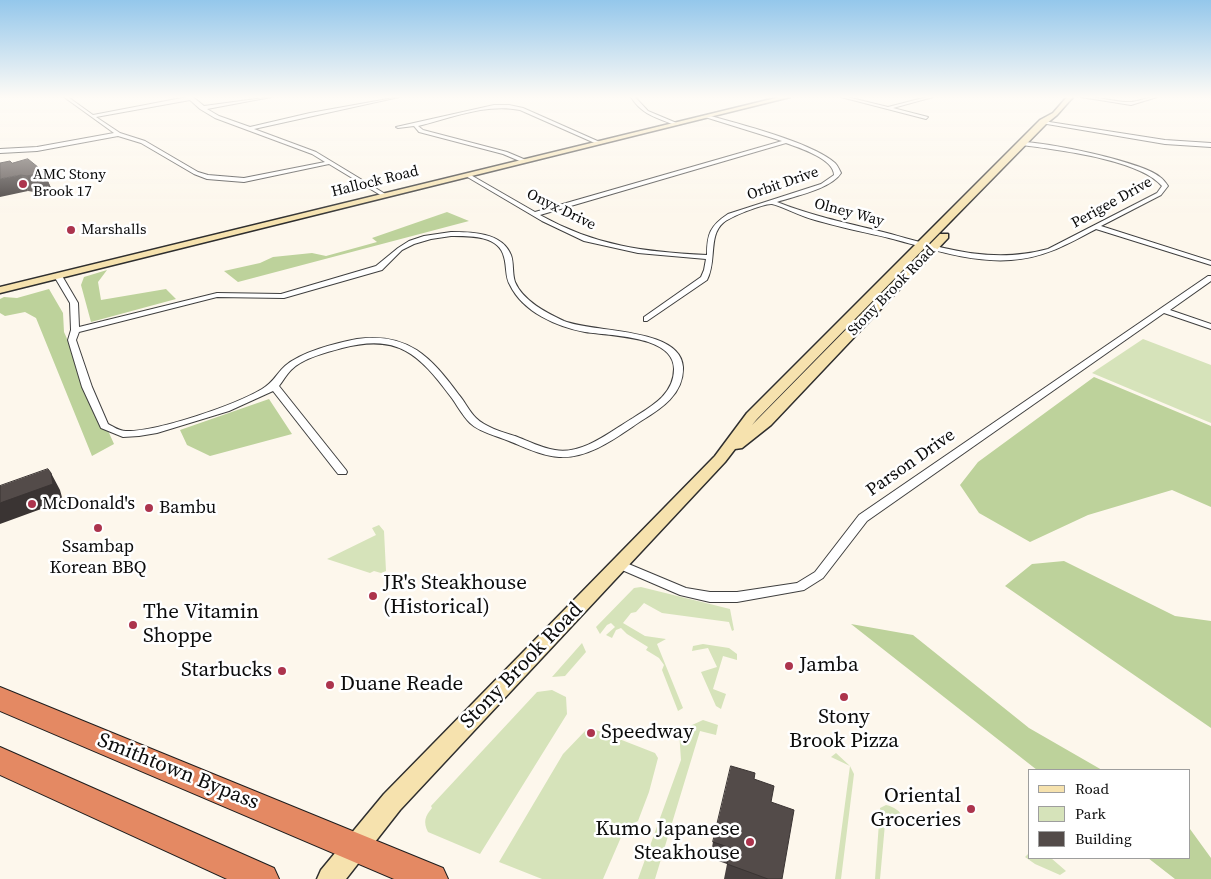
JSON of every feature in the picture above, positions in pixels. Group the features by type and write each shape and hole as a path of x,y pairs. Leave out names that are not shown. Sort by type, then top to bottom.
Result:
{"highway":[{"name":"Smithtown Bypass","path":"0,699 432,879"},
{"path":"0,761 263,879"}],"main road":[{"name":"Hallock Road","path":"0,290 619,138"},
{"name":"Stony Brook Road","path":"720,459 766,422 865,319 928,246 1032,138"},
{"name":"Stony Brook Road","path":"330,879 392,802 720,459 752,416 852,315 928,246"},
{"path":"852,315 865,319"}],"street":[{"path":"1,151 37,149 96,138"},
{"path":"131,138 143,142 196,173 214,178 244,180 331,162"},
{"path":"273,138 314,153 384,195"},
{"path":"447,138 505,153 524,161"},
{"path":"588,138 599,143"},
{"name":"Orbit Drive","path":"647,319 704,278 709,270 712,233 719,221 730,215 823,185 838,174 836,167 827,158 806,148 773,138"},
{"path":"1144,138 1165,142 1211,145"},
{"path":"536,214 785,142"},
{"name":"Perigee Drive","path":"928,246 979,257 1022,257 1050,250 1159,194 1165,186 1164,182 1154,175 1129,166 1086,155 1026,144"},
{"path":"1198,145 1211,153"},
{"name":"Onyx Drive","path":"467,175 569,232 619,248 655,254 709,256"},
{"name":"Olney Way","path":"772,202 817,219 928,246"},
{"path":"1097,227 1211,262"},
{"path":"58,276 74,303 75,330 72,340 87,388 104,426 126,434 150,431 238,404 274,386 290,367 311,356 355,342 372,340 399,341 413,349 431,364 475,422 558,454 588,449 665,402 674,389 679,372 676,356 670,349 659,343 577,328 553,319 534,307 520,295 512,284 507,254 502,246 497,241 465,234 422,239 400,248 387,264 379,268 281,296 217,295 75,330"},
{"name":"Parson Drive","path":"619,564 684,592 710,597 737,597 800,587 819,575 830,563 846,538 868,515 1211,278"},
{"path":"1165,311 1211,327"},
{"path":"274,386 342,472"}],"green space":[{"path":"447,212 469,221 238,282 224,271 260,263 273,257 312,253 326,256 377,242 372,238"},
{"path":"107,270 98,282 101,300 166,289 176,299 91,322 81,285 84,277"},
{"path":"49,289 63,313 64,332 114,444 92,456 36,318 25,312 5,316 0,313 0,299 4,297 17,298"},
{"path":"1143,339 1211,365 1211,423 1092,373"},
{"path":"1094,377 1211,426 1211,507 1172,490 1088,515 1030,542 979,513 960,485 978,462"},
{"path":"269,399 292,434 210,456 187,445 180,430"},
{"path":"379,525 384,531 386,571 370,573 327,559 376,535 372,528"},
{"path":"1064,561 1175,616 1211,621 1211,728 1005,586 1032,564"},
{"path":"641,587 730,609 734,630 732,631 729,622 662,613 644,603 636,612 631,613 623,623 645,636 666,639 657,644 683,708 678,711 662,670 664,665 659,658 646,650 648,647 621,628 616,630 612,638 606,635 615,627 611,623 600,634 596,627 634,588"},
{"path":"851,624 913,635 1029,728 1100,769 1036,769"},
{"path":"582,643 586,652 565,676 552,677"},
{"path":"703,644 729,648 737,654 737,660 723,656 713,689 726,694 721,709 716,706 701,672 717,667 708,648 692,651 693,646"},
{"path":"552,690 566,697 567,714 480,854 428,832 426,819 432,808 431,806 537,692"},
{"path":"703,720 718,725 716,735 700,731 655,879 638,879 681,760 679,731"},
{"path":"591,728 655,753 658,758 649,792 638,821 625,828 603,879 542,879 499,862 563,754 587,729"},
{"path":"836,753 850,766 831,757"},
{"path":"850,766 854,774 841,879 835,879"},
{"path":"886,805 897,810 903,818 886,813 880,879 875,879 880,808"},
{"path":"1191,830 1211,858 1211,879 1175,879 1149,859 1191,859"},
{"path":"1028,854 1028,859 1052,859 1066,871 1060,875 1035,864 1025,857"}],"building":[{"path":"28,159 44,172 0,179 0,163 10,161 12,163"},
{"path":"48,469 51,473 53,484 0,503 0,486"},
{"name":"Kumo Japanese Steakhouse","path":"731,766 755,773 754,779 774,786 771,802 794,810 782,879 768,879 727,864 731,848 713,842"}],"place":[{"name":"AMC Stony Brook 17","path":"23,184"},
{"name":"Marshalls","path":"71,230"},
{"name":"McDonald's","path":"32,504"},
{"name":"Bambu","path":"149,508"},
{"name":"Ssambap Korean BBQ","path":"98,528"},
{"name":"JR's Steakhouse (Historical)","path":"373,596"},
{"name":"The Vitamin Shoppe","path":"133,625"},
{"name":"Jamba","path":"789,666"},
{"name":"Starbucks","path":"282,671"},
{"name":"Duane Reade","path":"330,685"},
{"name":"Stony Brook Pizza","path":"844,697"},
{"name":"Speedway","path":"591,733"},
{"name":"Oriental Groceries","path":"971,809"},
{"name":"Kumo Japanese Steakhouse","path":"750,842"}]}
